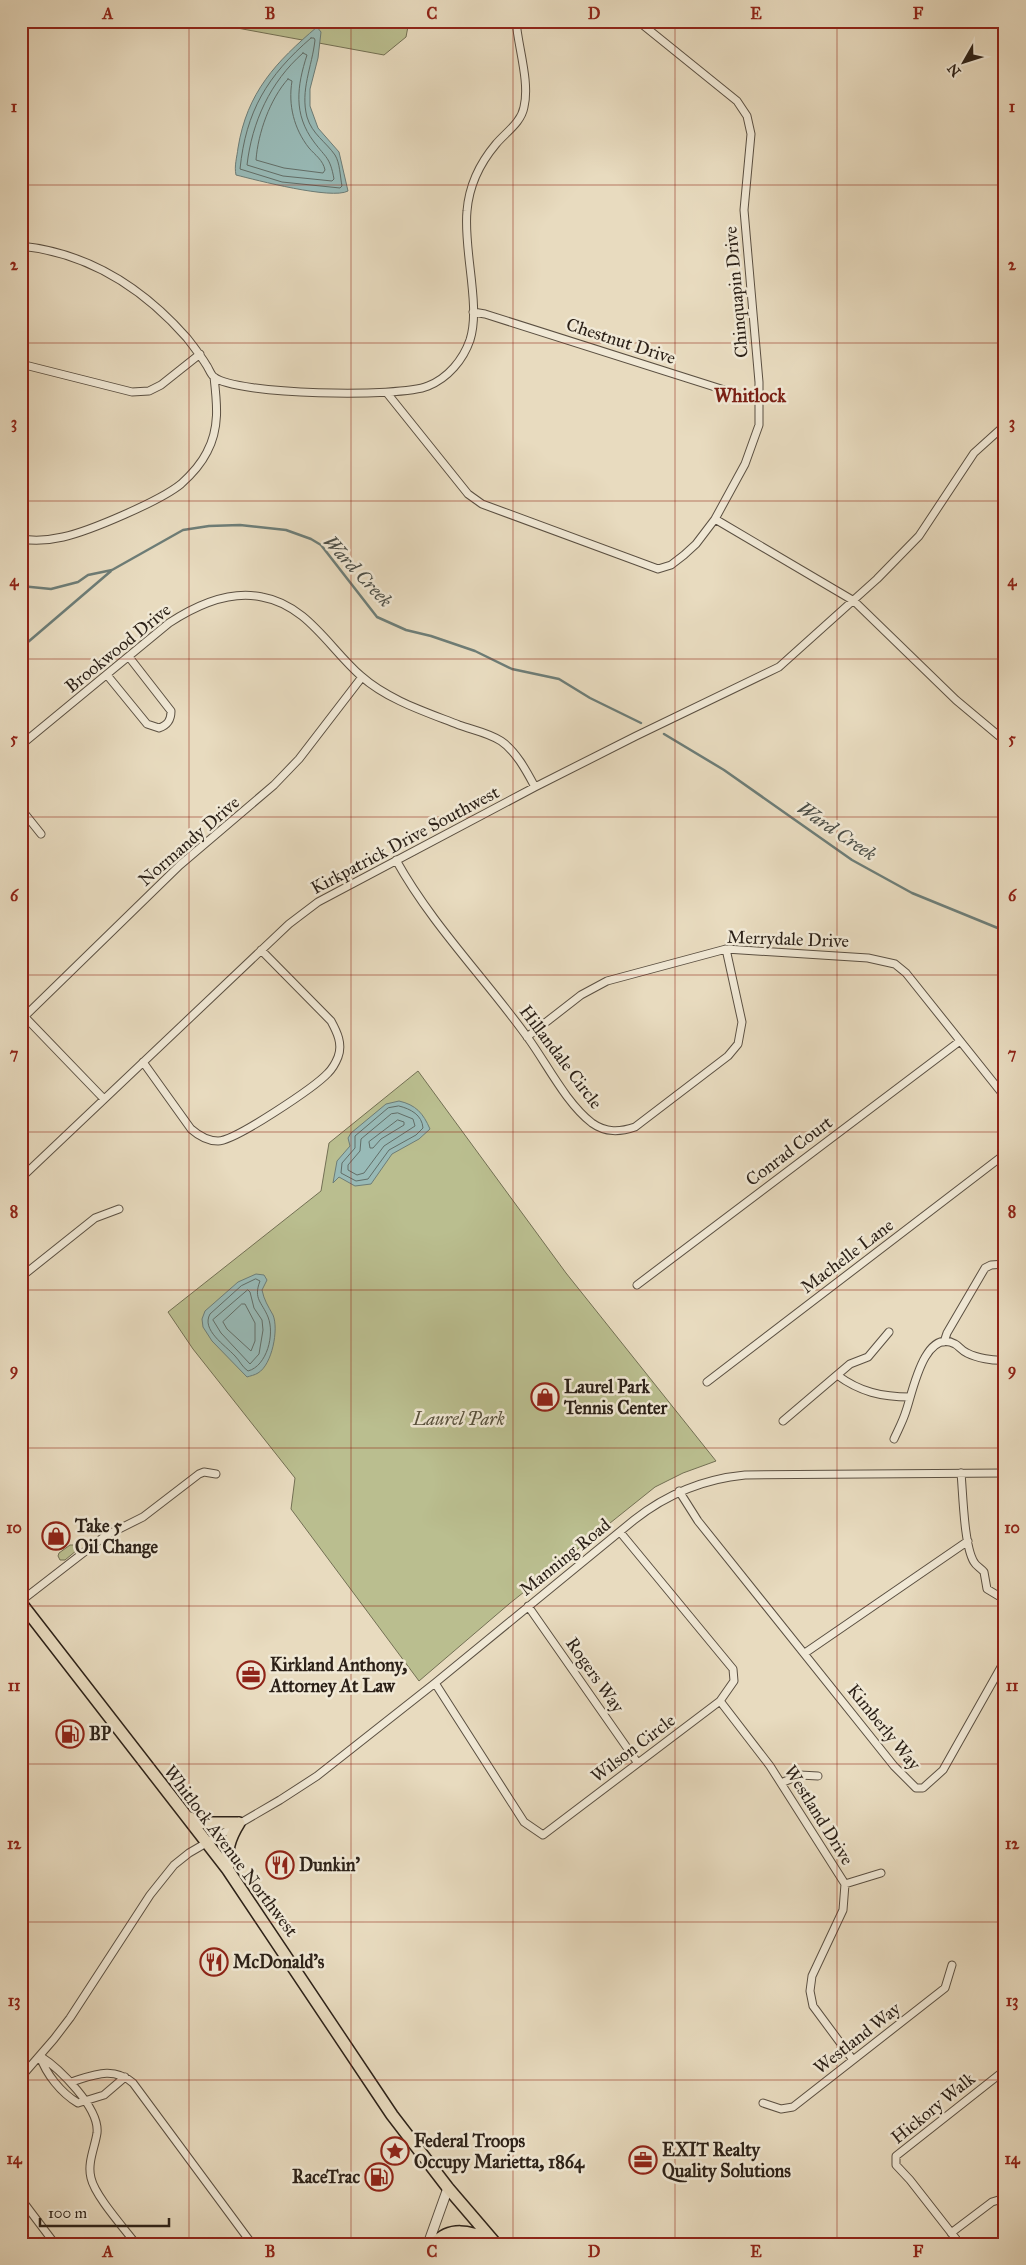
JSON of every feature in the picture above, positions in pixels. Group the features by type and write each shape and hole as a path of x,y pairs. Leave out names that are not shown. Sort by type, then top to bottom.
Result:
{"highway":[{"name":"Whitlock Avenue Northwest","path":"21,1602 228,1870 388,2109 448,2188 495,2243"},
{"path":"187,1816 205,1823 239,1823"},
{"path":"228,1870 227,1848 230,1838 239,1823"},
{"path":"434,2244 439,2238 450,2232 465,2231 495,2243"}],"street":[{"path":"214,377 239,386 268,391 387,393 419,389 436,382 450,372 470,341 474,324 466,231 467,207 472,187 478,170 496,144 519,119 524,108 526,94 516,21"},
{"name":"Chinquapin Drive","path":"387,393 468,494 482,504 658,569 671,565 684,555 696,544 715,519 754,444 759,425 759,400 744,210 751,134 747,116 737,101 638,21"},
{"path":"21,540 63,537 83,531 150,502 180,485 196,469 213,440 217,410 214,377 200,354 169,318 152,302 116,276 64,254 22,246"},
{"name":"Chestnut Drive","path":"473,312 485,314 759,400"},
{"path":"21,364 118,389 143,392 154,390 200,354"},
{"name":"Kirkpatrick Drive Southwest","path":"21,1178 289,924 318,902 535,787 778,667 854,601 919,536 974,453 1005,425"},
{"path":"715,519 854,601 956,700 1005,742"},
{"name":"Brookwood Drive","path":"21,745 169,623 185,613 214,601 244,596 260,596 293,608 306,618 362,677 400,701 421,711 484,733 502,742 522,764 535,787"},
{"path":"107,675 147,724 159,728 166,725 171,717 171,711 129,657"},
{"name":"Normandy Drive","path":"23,1016 180,865 274,785 299,760 362,677"},
{"path":"21,809 41,834"},
{"name":"Hillandale Circle","path":"396,860 424,906 527,1037 573,1102 592,1123 611,1131 623,1131 635,1127 728,1056 738,1044 742,1022 726,949"},
{"name":"Merrydale Drive","path":"527,1037 568,1004 607,981 726,949 868,958 895,964 916,984 1005,1097"},
{"path":"143,1062 191,1129 200,1136 219,1141 229,1139 251,1126 328,1073 338,1056 340,1042 331,1020 262,950"},
{"path":"23,1016 104,1100"},
{"name":"Conrad Court","path":"637,1286 960,1041"},
{"name":"Machelle Lane","path":"707,1382 1005,1154"},
{"path":"21,1277 95,1218 118,1208"},
{"path":"894,1439 907,1409 924,1358 944,1342 947,1333 985,1268 991,1265 1005,1264"},
{"path":"783,1421 850,1364 868,1357 889,1332"},
{"path":"944,1342 954,1343 966,1353 997,1361 1005,1360"},
{"path":"837,1375 862,1390 891,1397 910,1397"},
{"path":"21,1602 105,1536 143,1517 199,1474 204,1472 216,1474"},
{"path":"962,1473 964,1509 971,1556 975,1564 984,1572 987,1589 1002,1598"},
{"name":"Manning Road","path":"21,2077 70,2018 160,1880 181,1858 304,1786 661,1500 679,1491 706,1482 745,1475 1005,1474"},
{"path":"679,1491 698,1521 805,1653 968,1541"},
{"name":"Wilson Circle","path":"434,1683 524,1822 543,1835 720,1701 734,1680 732,1669 620,1532"},
{"name":"Rogers Way","path":"528,1606 637,1762"},
{"name":"Kimberly Way","path":"805,1653 894,1766 916,1788 923,1788 943,1770 1005,1660"},
{"name":"Westland Drive","path":"720,1701 781,1783 810,1832 845,1884 843,1910 812,1976 810,1991 813,2006 853,2060"},
{"path":"781,1783 800,1775 818,1776"},
{"path":"845,1884 881,1873"},
{"name":"Westland Way","path":"763,2103 781,2110 793,2107 945,1988 952,1965"},
{"path":"40,2056 51,2063 71,2082 86,2102 97,2129 90,2166 93,2185 136,2244"},
{"path":"40,2056 44,2068 66,2094 78,2102 86,2102 104,2095 125,2077"},
{"name":"Hickory Walk","path":"960,2244 896,2165 896,2156 1005,2070"},
{"path":"71,2082 104,2072 116,2073 125,2077 138,2088 252,2244"},
{"path":"428,2244 448,2188"},
{"path":"951,2233 992,2202 1005,2198"},
{"path":"21,2199 55,2244"}],"green space":[{"path":"199,21 409,21 406,37 384,55"},
{"name":"Laurel Park","path":"418,1071 566,1273 716,1461 683,1473 655,1487 509,1604 419,1681 291,1509 295,1478 193,1349 168,1312 321,1191 329,1143"},
{"path":"70,1545 75,1545 77,1550 65,1560 60,1560 59,1553"}],"water":[{"path":"317,27 321,32 318,58 310,89 310,106 318,128 339,152 348,191 327,193 311,191 236,175 235,168 242,128 256,94 276,66"},
{"path":"399,1101 418,1110 425,1118 430,1129 419,1139 392,1154 371,1184 355,1186 339,1177 333,1183 337,1161 350,1146 348,1138 351,1133 386,1104"},
{"path":"256,1274 264,1275 267,1280 262,1290 275,1321 275,1337 267,1363 263,1369 257,1374 247,1377 212,1341 203,1327 202,1319 205,1311 238,1282"}],"waterway":[{"name":"Ward Creek","path":"21,586 51,589 78,582 88,575 112,570 183,530 209,526 240,525 286,530 311,539 321,545 377,617 406,630 431,636 475,651 512,669 559,679 590,698 641,723"},
{"path":"21,648 111,571"},
{"name":"Ward Creek","path":"664,734 724,770 852,860 912,893 1005,931"}],"place":[{"name":"Laurel Park Tennis Center","path":"545,1397"},
{"name":"Take 5 Oil Change","path":"56,1536"},
{"name":"Kirkland Anthony, Attorney At Law","path":"251,1675"},
{"name":"BP","path":"70,1734"},
{"name":"Dunkin'","path":"280,1865"},
{"name":"McDonald's","path":"214,1962"},
{"name":"Federal Troops Occupy Marietta, 1864","path":"395,2151"},
{"name":"EXIT Realty Quality Solutions","path":"643,2160"},
{"name":"RaceTrac","path":"379,2177"}],"district":[{"name":"Whitlock","path":"750,395"}]}
